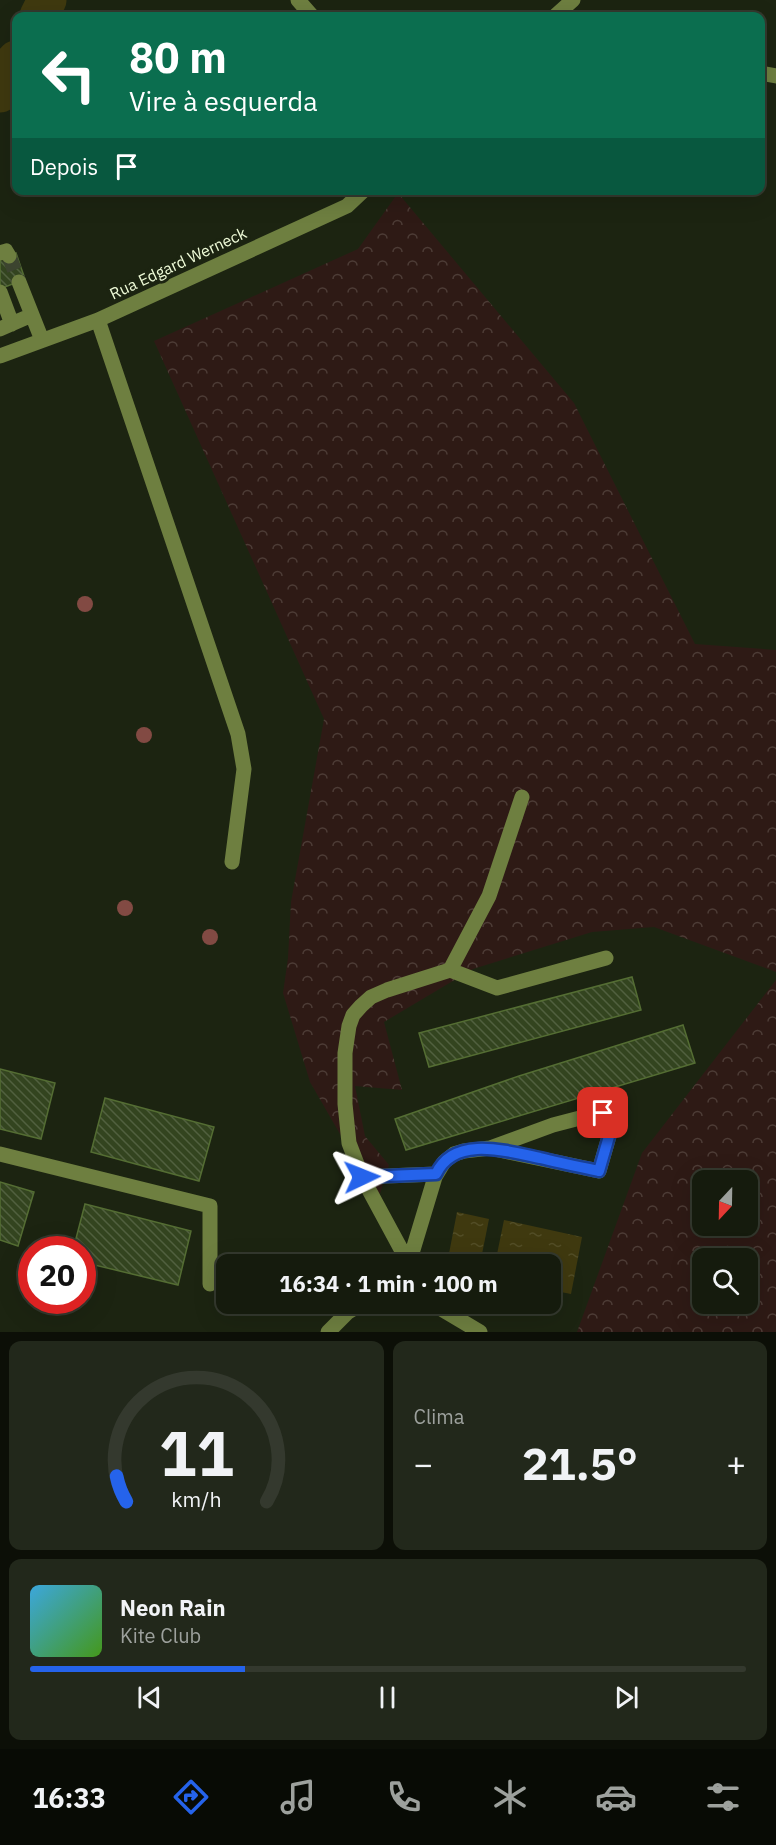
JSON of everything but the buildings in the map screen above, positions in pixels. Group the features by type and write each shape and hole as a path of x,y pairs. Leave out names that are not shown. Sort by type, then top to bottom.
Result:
{"street":[{"path":"298,0 308,12"},
{"path":"560,12 573,0"},
{"name":"Rua Edgard Werneck","path":"0,357 98,320 347,206 359,195"},
{"path":"20,282 42,340"},
{"path":"0,292 6,327 32,315"},
{"path":"98,320 238,734 244,769 232,862"},
{"path":"450,970 489,897 522,797"},
{"path":"404,1254 362,1177 349,1143 346,1124 345,1053 353,1016 371,997 450,970 497,988 606,958"},
{"path":"412,1254 436,1174 444,1162 454,1154 490,1148 553,1125 599,1113 606,1114 611,1121 612,1126 599,1171 490,1148"},
{"path":"0,1154 210,1206 210,1284"},
{"path":"362,1177 436,1174"},
{"path":"328,1332 346,1314"},
{"path":"450,1314 480,1332"}],"green space":[{"path":"397,195 400,195 574,403 695,644 776,650 776,972 654,927 592,932 473,969 384,1022 402,1090 355,1086 365,1136 389,1165 378,1200 310,1082 283,993 288,958 291,902 324,719 154,341 358,249"},
{"path":"776,980 776,1332 577,1332 642,1153"}],"water":[{"path":"457,1212 489,1219 482,1254 449,1254"},
{"path":"504,1220 582,1237 571,1294 561,1292 561,1254 497,1254"}],"waterway":[{"path":"41,12 47,0"},
{"path":"0,93 12,68"}],"tunnel":[{"path":"9,256 19,282"}],"route":[{"path":"362,1177 436,1174 444,1162 454,1154 490,1148 599,1171 612,1126 610,1117 603,1113"}]}
